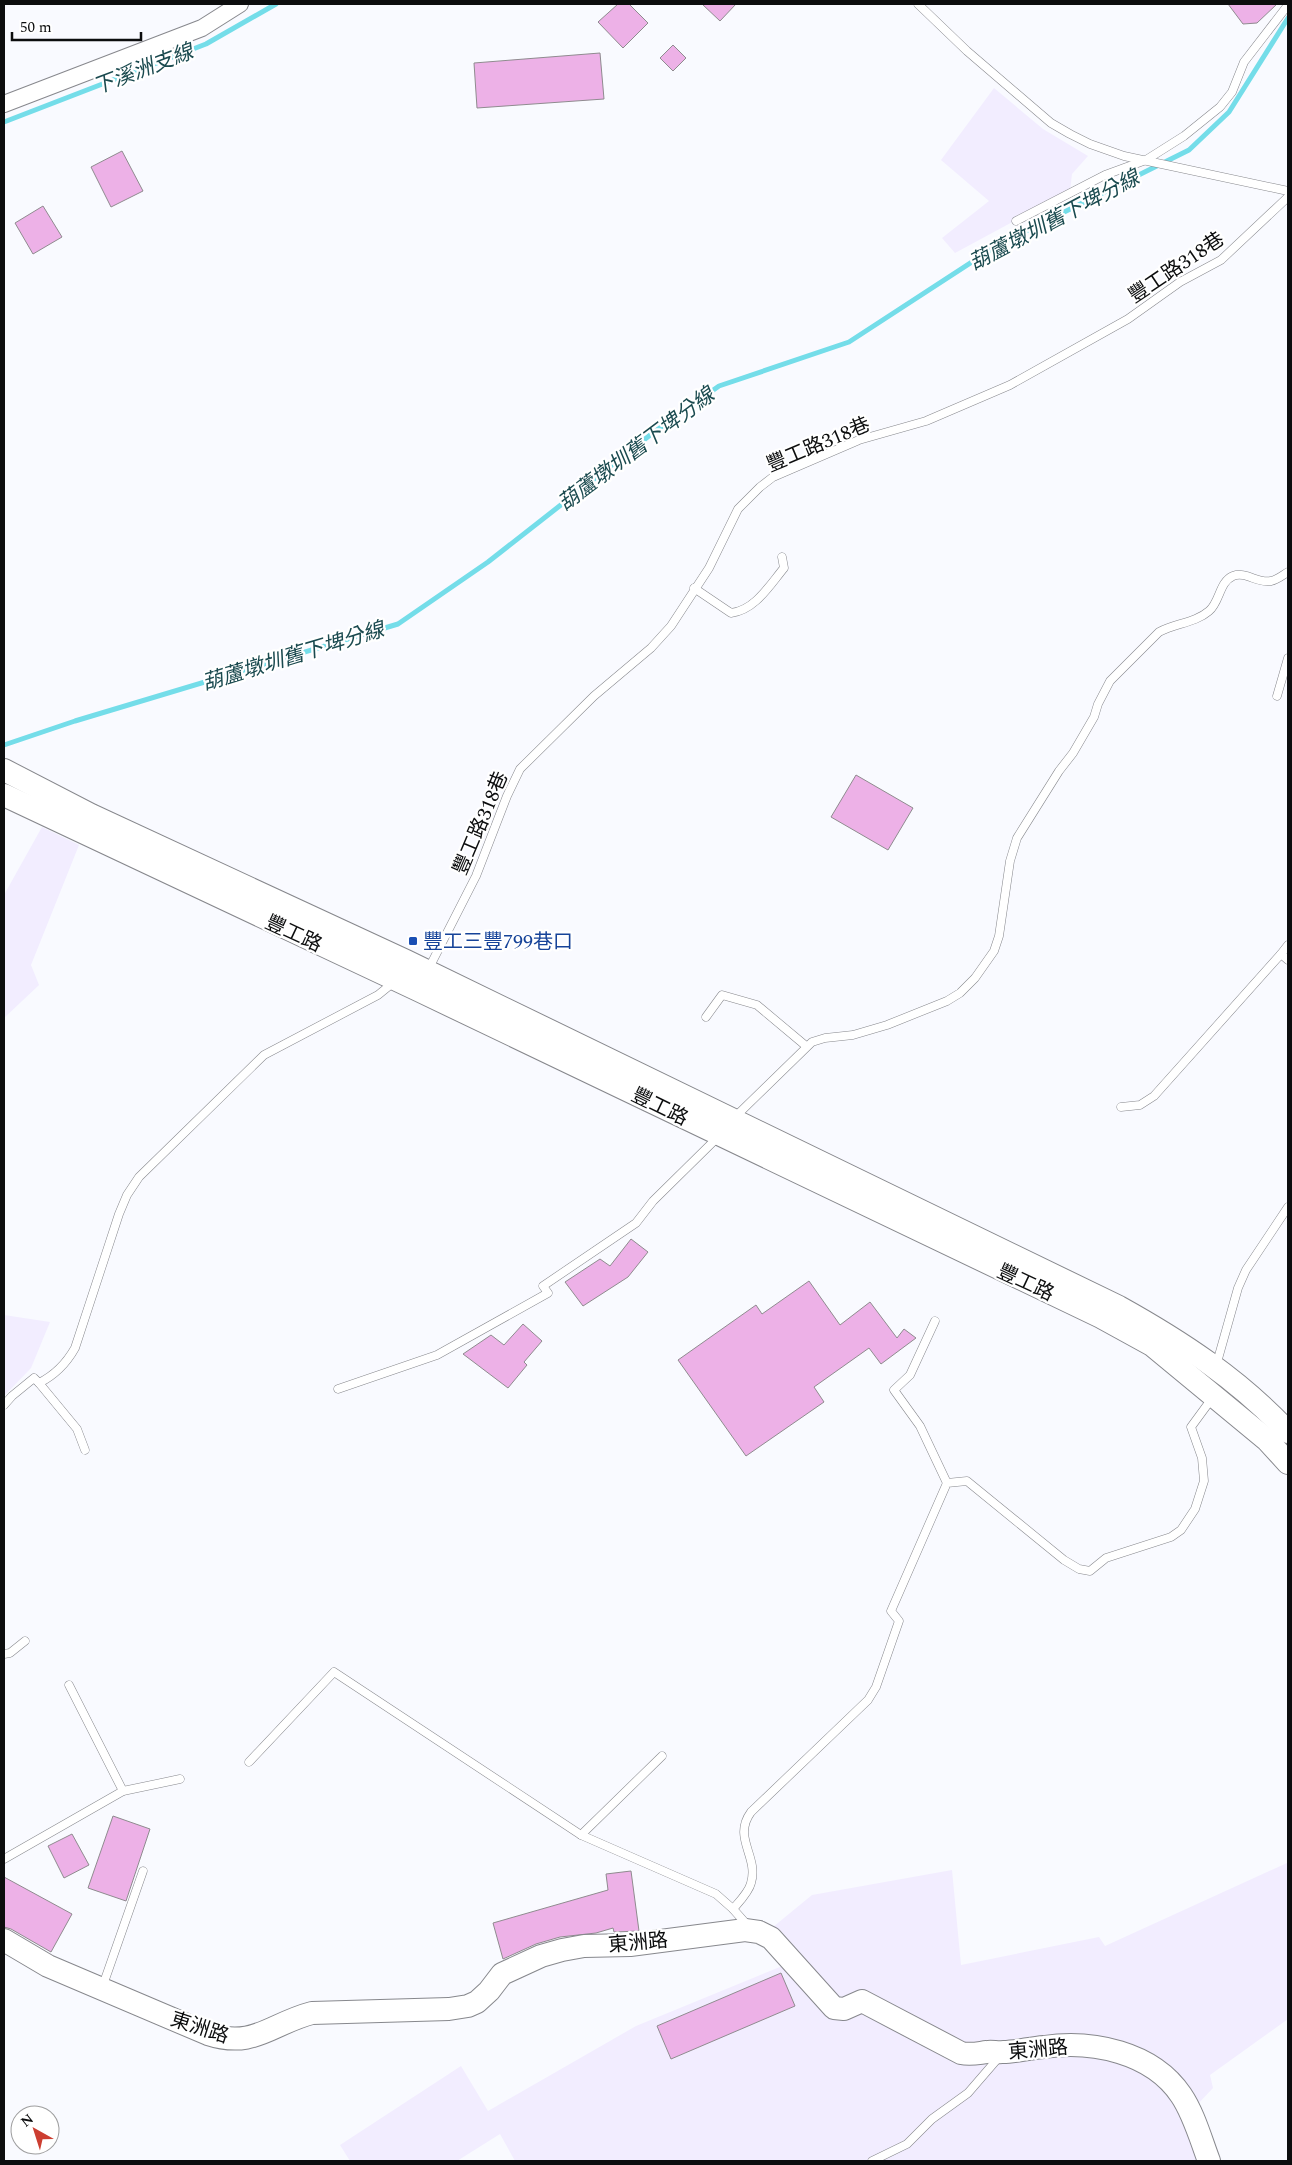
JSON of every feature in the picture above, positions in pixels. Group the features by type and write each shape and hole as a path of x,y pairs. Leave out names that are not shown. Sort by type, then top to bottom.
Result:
{"street":[{"path":"4,104 202,28 240,4"},
{"name":"豐工路","path":"4,770 401,971"},
{"name":"豐工路","path":"4,795 422,980 727,1127 1119,1307 1174,1338 1216,1381 1288,1463"},
{"name":"豐工路","path":"1216,1381 1288,1432"},
{"name":"東洲路","path":"4,1940 48,1966 102,1990 208,2034 242,2039 255,2037 295,2017 312,2013 449,2009 468,2006 483,1998 502,1974 541,1956 562,1950 584,1946 630,1945 752,1930 771,1938 834,2008 844,2009 862,2001 961,2053 970,2055 1047,2046 1085,2046 1120,2053 1150,2066 1173,2084 1182,2095 1209,2161"}],"lane":[{"path":"918,4 967,51 1051,123 1098,147 1124,156 1288,191"},
{"path":"1016,221 1105,175 1146,160 1184,136 1220,107 1232,92 1244,62 1288,5"},
{"name":"豐工路318巷","path":"422,980 476,876 507,796 520,769 594,696 651,648 671,626 694,588 709,568 738,509 760,487 773,477 859,440 926,421 1018,380 1128,319 1180,282 1221,260 1288,197"},
{"path":"694,588 731,613 740,612 755,603 784,568 782,557"},
{"path":"338,1389 437,1355 548,1293 543,1286 636,1223 653,1201 806,1046 819,1040 852,1035 888,1025 947,1001 968,986 994,951 999,936 1010,861 1015,844 1094,717 1098,704 1110,681 1159,632 1168,627 1196,620 1211,610 1226,581 1233,576 1242,575 1268,582 1288,572"},
{"path":"1277,696 1288,658"},
{"path":"1122,1107 1140,1105 1154,1096 1288,945"},
{"path":"1281,954 1288,960"},
{"path":"39,1383 61,1367 75,1348 119,1214 127,1195 139,1177 264,1055 378,995 401,971"},
{"path":"706,1017 722,995 757,1005 806,1046"},
{"path":"947,1483 967,1480 1064,1560 1079,1569 1090,1571 1106,1558 1171,1537 1181,1530 1195,1509 1204,1481 1202,1458 1191,1426 1216,1381 1238,1288 1246,1270 1288,1207"},
{"path":"734,1909 751,1885 753,1871 743,1831 745,1821 751,1812 868,1700 876,1687 899,1621 892,1611 947,1483 920,1426 894,1390 910,1375 934,1321"},
{"path":"4,1405 34,1378 78,1429 85,1450"},
{"path":"4,1654 10,1653 25,1641"},
{"path":"249,1762 334,1672 581,1834 716,1894 734,1909 752,1930"},
{"path":"70,1685 123,1791"},
{"path":"581,1834 662,1756"},
{"path":"4,1859 123,1791 180,1779"},
{"path":"102,1990 143,1871"},
{"path":"872,2161 907,2144 932,2119 968,2093 1003,2052"}],"shaded area":[{"path":"994,88 1043,129 1088,156 1072,174 1070,191 955,253 942,238 989,201 941,160"},
{"path":"42,827 79,845 31,965 39,985 4,1018 4,895"},
{"path":"4,1315 50,1322 31,1368 4,1396"},
{"path":"1287,1863 1288,2019 1210,2075 1213,2088 1196,2106 1199,2161 515,2161 500,2134 457,2161 350,2161 340,2145 461,2066 488,2111 636,2026 797,1960 773,1927 812,1895 952,1870 961,1965 1099,1937 1105,1946"}],"building":[{"path":"618,4 629,4 648,23 623,48 598,22"},
{"path":"702,4 736,4 720,21"},
{"path":"1228,4 1277,4 1257,23 1243,24"},
{"path":"673,45 686,58 673,71 660,58"},
{"path":"600,53 604,99 477,108 474,63"},
{"path":"122,151 143,191 111,207 91,167"},
{"path":"43,206 62,237 33,254 15,223"},
{"path":"856,775 913,808 888,850 831,817"},
{"path":"631,1239 648,1252 628,1277 583,1306 565,1282 600,1259 610,1266"},
{"path":"809,1281 840,1325 870,1302 897,1338 904,1329 916,1338 881,1364 869,1348 814,1387 824,1402 746,1456 678,1360 756,1305 762,1314"},
{"path":"523,1324 542,1341 524,1362 527,1365 508,1388 463,1354 491,1335 504,1345"},
{"path":"113,1816 150,1829 126,1901 88,1888"},
{"path":"72,1834 89,1865 64,1878 48,1846"},
{"path":"631,1871 639,1931 614,1932 613,1928 596,1933 560,1937 536,1944 503,1959 493,1923 608,1890 606,1874"},
{"path":"4,1877 72,1914 51,1952 11,1929 4,1927"},
{"path":"781,1973 795,2006 671,2059 657,2026"}],"waterway":[{"name":"下溪洲支線","path":"4,122 206,44 276,4"},
{"name":"葫蘆墩圳舊下埤分線","path":"4,745 75,721 398,624 488,562 654,432 719,386 849,342 998,245 1189,150 1229,112 1288,18"}],"place":[{"name":"豐工三豐799巷口","path":"413,941"}]}
